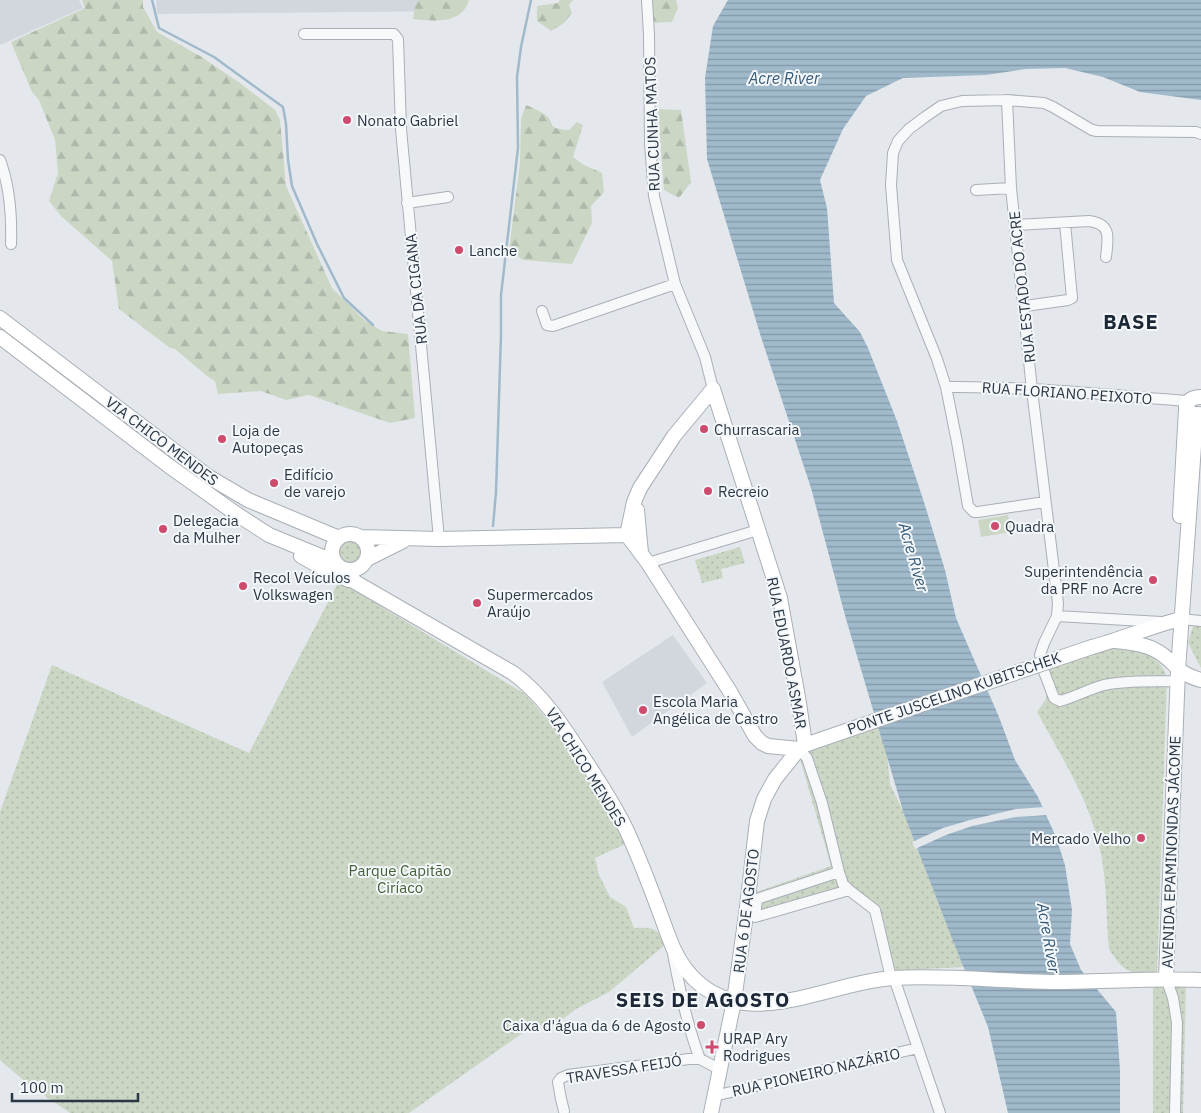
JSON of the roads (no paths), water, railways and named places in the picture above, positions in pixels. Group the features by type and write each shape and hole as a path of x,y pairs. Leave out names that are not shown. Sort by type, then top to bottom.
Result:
{"main road":[{"name":"VIA CHICO MENDES","path":"0,318 209,477 248,500 339,538"},
{"name":"VIA CHICO MENDES","path":"0,337 168,466 234,514 270,535 341,566 355,582 513,673 529,685 545,702 569,735 626,827 647,876 671,943 687,972 695,982 720,996 734,1001"},
{"path":"627,535 637,495 674,436 713,389"},
{"name":"RUA EDUARDO ASMAR","path":"713,389 780,598 806,745"},
{"name":"AVENIDA EPAMINONDAS JÁCOME","path":"1160,978 1178,676 1174,621 1175,599 1195,407"},
{"path":"637,495 645,559"},
{"path":"409,539 365,562 356,570 341,566 332,551 334,544 339,538 349,534 360,537 409,539 627,535"},
{"path":"270,535 316,565 355,582"},
{"path":"627,535 645,559 730,690 757,739 768,746 806,745"},
{"path":"360,537 367,546 361,574 362,580 369,590"},
{"path":"1115,641 1174,621"},
{"path":"1115,641 1134,643 1154,650 1163,655 1178,676 1201,680"},
{"name":"PONTE JUSCELINO KUBITSCHEK","path":"806,745 1092,646 1115,641"},
{"name":"RUA 6 DE AGOSTO","path":"711,1113 734,1001 748,907 757,821 764,799 775,779 806,745"},
{"path":"734,1001 754,1003 782,1000 894,978 1053,982 1160,978 1201,980"}],"street":[{"name":"RUA CUNHA MATOS","path":"647,0 650,143 654,196 675,284 705,357 713,389"},
{"name":"RUA DA CIGANA","path":"304,34 394,34 398,39 401,129 431,436 439,539"},
{"path":"1045,502 974,512 966,503 946,387 937,359 897,260 891,185 893,153 898,141 909,129 941,106 962,101 1007,100 1044,103 1097,132 1196,132 1201,134"},
{"name":"RUA ESTADO DO ACRE","path":"1007,100 1011,188 1025,306 1032,390 1058,602 1058,616"},
{"path":"0,160 10,198 11,244"},
{"path":"976,190 1011,188"},
{"path":"408,203 448,197"},
{"path":"1015,225 1090,220 1098,222 1104,226 1107,232 1106,257"},
{"path":"1025,306 1071,299 1073,295 1065,223"},
{"path":"542,311 547,325 553,326 675,284"},
{"name":"RUA FLORIANO PEIXOTO","path":"946,387 974,386 1032,390 1195,407"},
{"path":"645,559 758,530"},
{"path":"1178,676 1114,683 1094,688 1060,701 1054,698 1040,655 1058,616 1201,621"},
{"path":"806,745 843,884 875,910 894,978 940,1113"},
{"path":"839,872 757,899 755,917 849,890"},
{"path":"671,943 690,1033 700,1059"},
{"name":"AVENIDA EPAMINONDAS JÁCOME","path":"1160,978 1173,998 1177,1023 1175,1113"},
{"name":"RUA PIONEIRO NAZÁRIO","path":"714,1096 918,1048"},
{"name":"TRAVESSA FEIJÓ","path":"564,1111 558,1082 566,1076 689,1059 700,1059 719,1069"}],"water":[{"name":"Acre River","path":"728,0 1201,0 1201,100 1140,92 1103,77 1065,68 1026,69 986,75 903,78 866,96 843,129 820,180 827,208 834,303 860,332 868,348 897,421 923,499 945,570 956,618 999,717 1015,760 1038,797 1056,837 1065,865 1072,910 1070,944 1081,970 1116,1012 1120,1070 1120,1113 1008,1113 988,1027 904,814 846,619 811,488 761,337 707,159 705,78 713,26"}],"waterway":[{"path":"152,0 159,28 214,57 283,107 292,186 317,244 344,298 373,325"},
{"path":"493,526 496,492 501,295 518,148 517,77 531,0"}],"place":[{"name":"Nonato Gabriel","path":"347,120"},
{"name":"Lanche","path":"459,250"},
{"name":"Churrascaria","path":"704,429"},
{"name":"Loja de Autopeças","path":"222,439"},
{"name":"Edifício de varejo","path":"274,483"},
{"name":"Recreio","path":"708,491"},
{"name":"Quadra","path":"995,526"},
{"name":"Delegacia da Mulher","path":"163,529"},
{"name":"Superintendência da PRF no Acre","path":"1153,580"},
{"name":"Recol Veículos Volkswagen","path":"243,586"},
{"name":"Supermercados Araújo","path":"477,603"},
{"name":"Escola Maria Angélica de Castro","path":"643,710"},
{"name":"Mercado Velho","path":"1141,838"},
{"name":"Caixa d'água da 6 de Agosto","path":"701,1025"},
{"name":"URAP Ary Rodrigues","path":"712,1047"}],"district":[{"name":"BASE","path":"1131,321"},
{"name":"SEIS DE AGOSTO","path":"703,999"}],"park label":[{"name":"Parque Capitão Ciríaco","path":"400,878"}]}
